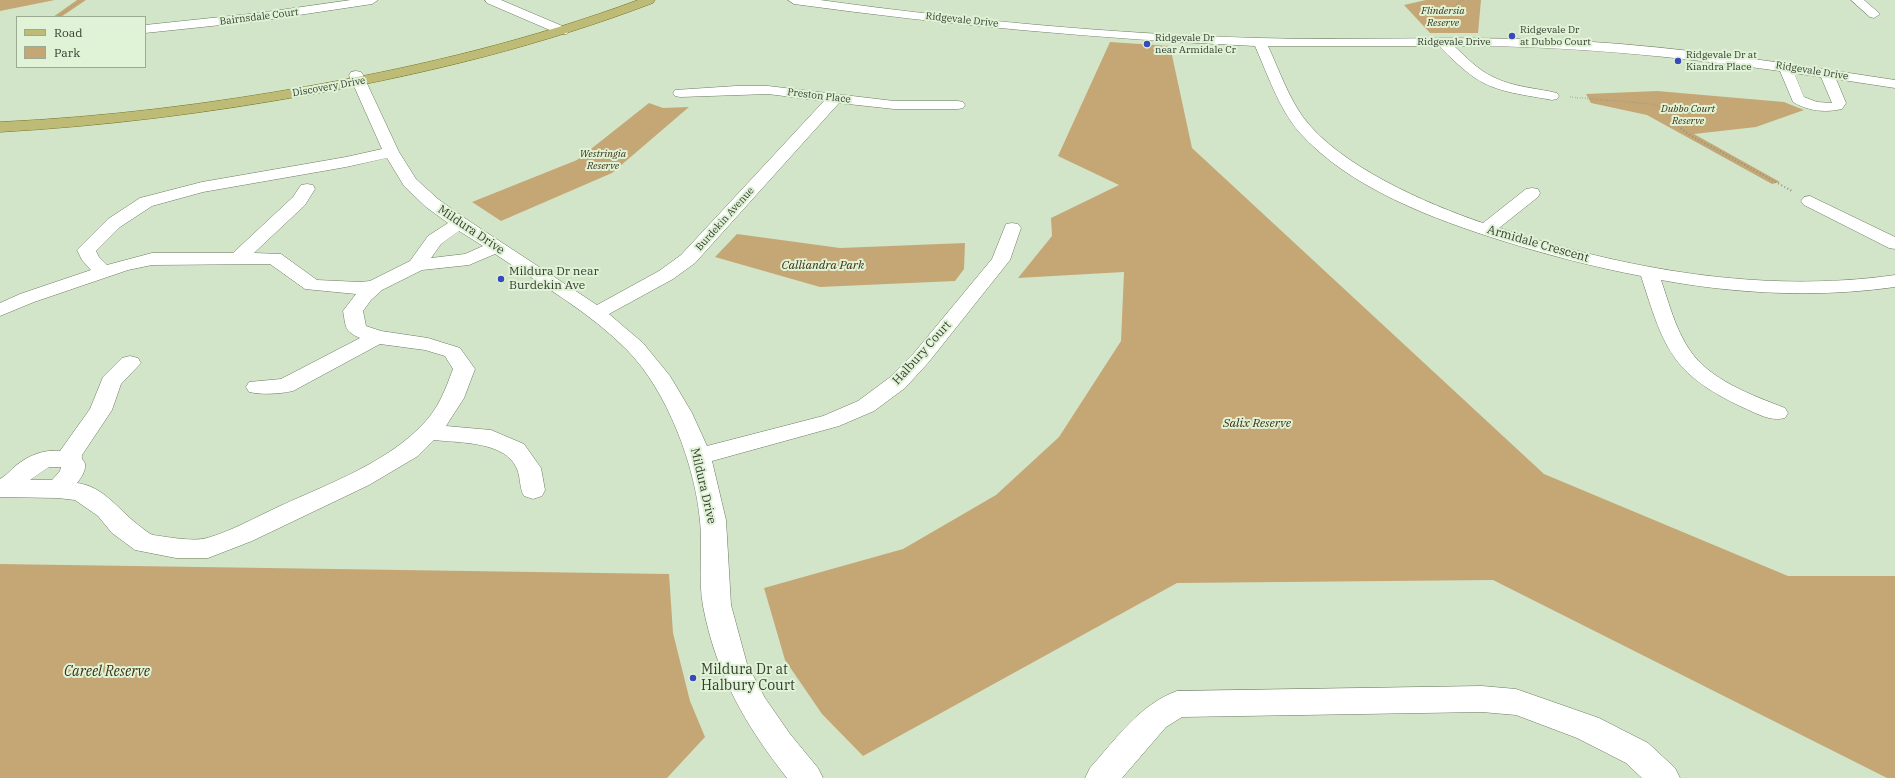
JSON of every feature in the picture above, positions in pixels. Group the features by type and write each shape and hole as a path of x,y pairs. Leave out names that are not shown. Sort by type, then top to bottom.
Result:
{"main road":[{"name":"Discovery Drive","path":"559,29 629,0"},
{"name":"Discovery Drive","path":"0,127 106,119 213,106 464,59 649,0"},
{"name":"Discovery Drive","path":"0,117 171,103 358,78"}],"street":[{"path":"277,15 280,0"},
{"name":"Bairnsdale Court","path":"146,29 277,15 372,0"},
{"path":"491,0 559,29"},
{"name":"Ridgevale Drive","path":"794,0 916,9"},
{"name":"Ridgevale Drive","path":"845,0 1130,34 1260,42 1441,41 1579,45 1693,55 1895,84"},
{"path":"1857,0 1874,14"},
{"path":"1441,41 1480,75 1488,80 1514,88 1552,96"},
{"name":"Armidale Crescent","path":"1260,42 1291,108 1303,127 1320,144 1368,178 1431,211 1533,244 1580,257 1649,272 1704,280 1780,286 1818,287 1895,281"},
{"path":"1785,67 1798,99 1814,105 1833,107 1839,105 1839,102 1827,74"},
{"name":"Mildura Drive","path":"358,78 390,152 410,182 432,203 460,224 596,313 636,347 662,381 681,413 699,456 713,520 717,605 733,665 754,707 779,744 807,778"},
{"name":"Preston Place","path":"680,93 730,90 768,90 894,105 958,105"},
{"name":"Burdekin Avenue","path":"596,313 666,275 688,259 834,99"},
{"path":"103,272 91,260 86,250 114,223 146,202 202,187 339,163 390,152"},
{"path":"238,258 299,201 307,188"},
{"path":"1486,229 1532,194"},
{"path":"1810,201 1895,244"},
{"path":"418,265 432,241 460,224"},
{"name":"Halbury Court","path":"699,456 831,421 866,406 879,397 897,383 921,358 1001,260 1012,228"},
{"path":"3,488 58,489 80,492 107,510 121,526 144,543 176,548 208,548 243,534 360,480 410,450 428,432 453,398 464,369 453,352 428,344 377,337 356,329 353,311 364,296 374,286 418,265 469,259 496,247"},
{"path":"0,310 27,298 103,272 152,259 274,258 312,285 340,288 374,286"},
{"path":"1649,272 1675,342 1688,362 1716,384 1751,403 1777,413"},
{"path":"257,387 285,386 377,337"},
{"path":"68,461 70,454 101,410 111,382 130,363"},
{"path":"428,432 491,438 516,450 529,468 533,490"},
{"path":"3,488 39,461 60,457 74,464 72,473 58,489"},
{"path":"1101,778 1154,718 1177,704 1482,699 1516,702 1588,728 1637,753 1664,778"}],"path":[{"path":"58,16 82,0"},
{"path":"1441,41 1451,8 1463,0"},
{"path":"1552,96 1652,104 1668,109 1678,117 1676,124 1688,134 1810,201"}],"green space":[{"path":"0,0 55,0 0,11"},
{"path":"77,0 86,0 62,16 54,16"},
{"name":"Flindersia Reserve","path":"1426,0 1481,0 1478,33 1430,33 1404,5"},
{"name":"Salix Reserve","path":"1110,42 1170,46 1192,148 1544,474 1788,576 1895,576 1895,778 1887,778 1493,580 1177,583 863,756 822,714 785,660 764,588 903,549 996,495 1059,437 1121,341 1124,272 1018,278 1052,236 1051,218 1119,185 1058,156"},
{"name":"Dubbo Court Reserve","path":"1657,91 1784,102 1804,110 1756,127 1694,134 1780,182 1772,184 1647,115 1591,103 1586,94"},
{"name":"Westringia Reserve","path":"649,103 663,108 689,107 612,173 501,221 472,202 577,160"},
{"name":"Calliandra Park","path":"737,234 840,248 965,243 964,269 955,281 820,287 715,257"},
{"name":"Careel Reserve","path":"0,564 669,574 673,633 690,701 705,737 667,778 0,778"}],"place":[{"name":"Ridgevale Dr at Dubbo Court","path":"1512,36"},
{"name":"Ridgevale Dr near Armidale Cr","path":"1147,44"},
{"name":"Ridgevale Dr at Kiandra Place","path":"1678,61"},
{"name":"Mildura Dr near Burdekin Ave","path":"501,279"},
{"name":"Mildura Dr at Halbury Court","path":"693,678"}]}
